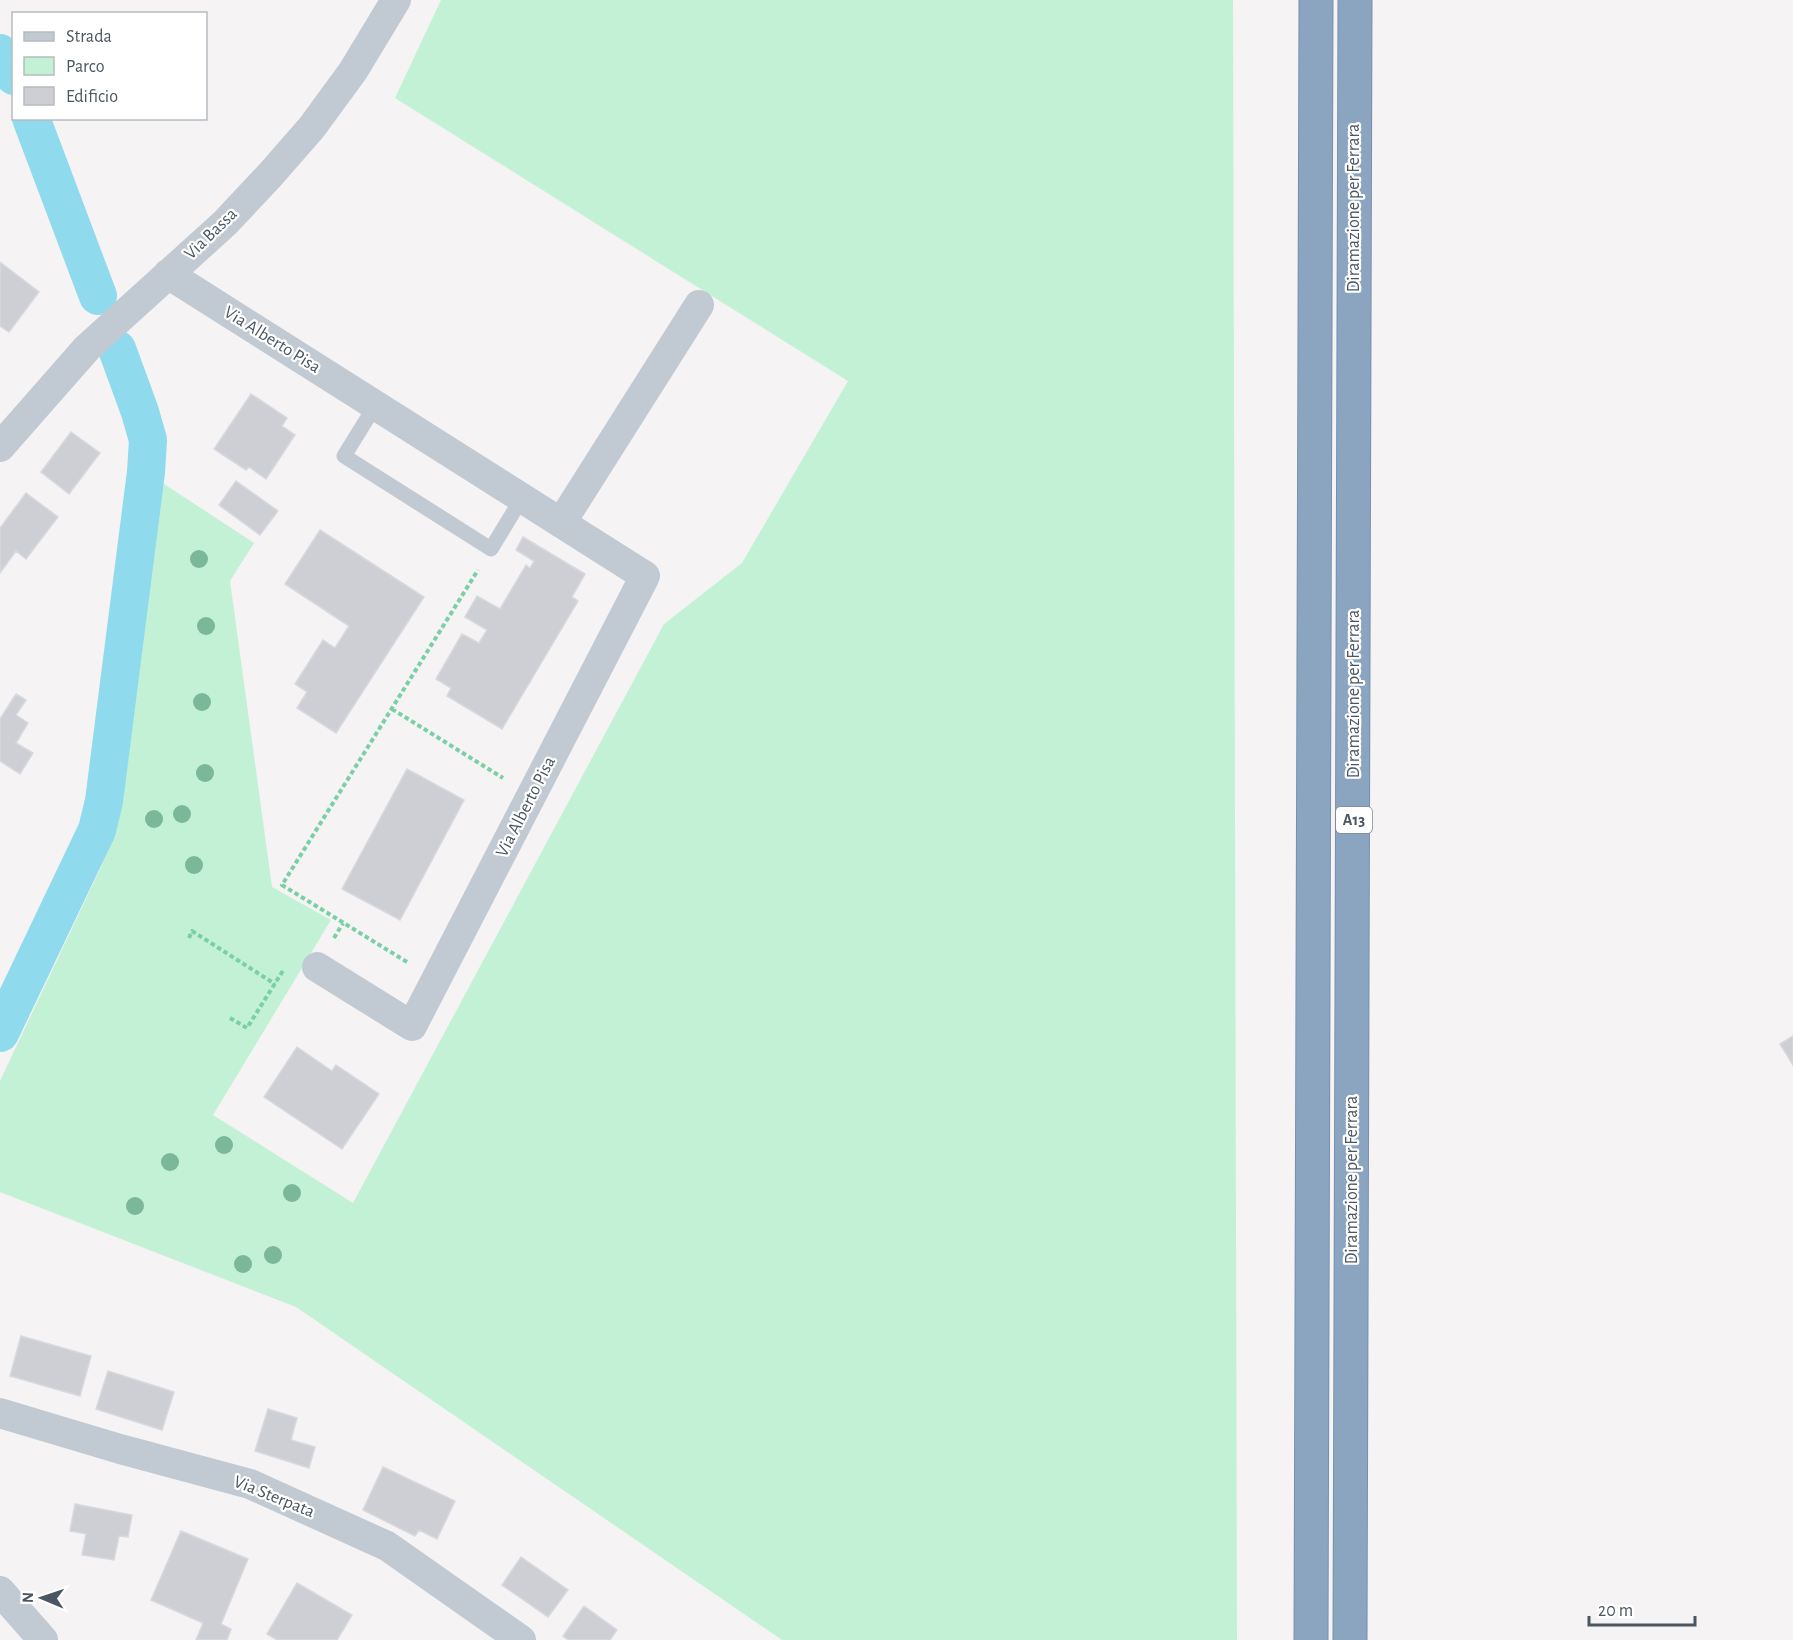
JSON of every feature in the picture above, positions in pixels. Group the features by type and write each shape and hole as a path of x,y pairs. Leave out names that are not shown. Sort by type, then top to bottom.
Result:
{"highway":[{"name":"A13","path":"1311,1640 1316,0"},
{"name":"Diramazione per Ferrara","path":"1350,1640 1355,0"}],"street":[{"name":"Via Bassa","path":"0,447 87,348 225,223 271,174 312,126 353,70 396,0"},
{"name":"Via Alberto Pisa","path":"168,274 645,576 412,1026 317,967"},
{"path":"561,524 699,305"},
{"name":"Via Sterpata","path":"0,1413 120,1449 250,1484 387,1546 521,1640"},
{"path":"0,1591 44,1640"}],"lane":[{"path":"375,406 344,456 491,549 522,498"}],"path":[{"path":"436,980 282,885 491,549"},
{"path":"392,709 531,796"},
{"path":"189,938 192,931 275,984"}],"green space":[{"path":"441,0 1233,0 1237,1640 782,1640 296,1307 0,1192 0,1081 101,867 114,834 161,482 254,543 230,581 272,887 331,920 213,1115 353,1203 664,624 742,563 848,381 395,98"}],"building":[{"path":"0,262 39,292 9,332 0,326"},
{"path":"251,394 287,418 282,426 295,435 266,479 249,467 246,470 214,449"},
{"path":"71,432 100,453 69,494 41,472"},
{"path":"236,481 278,511 260,535 219,505"},
{"path":"26,493 58,517 26,559 16,551 0,573 0,528"},
{"path":"320,530 424,597 336,733 297,708 307,692 295,684 323,640 335,648 349,626 285,584"},
{"path":"523,537 585,574 572,597 578,601 502,729 447,696 451,688 436,679 462,634 479,643 487,630 465,617 477,596 500,609 526,565 530,568 534,561 516,550"},
{"path":"16,694 26,700 16,715 28,723 16,743 33,753 20,774 0,761 0,719"},
{"path":"407,769 464,800 400,920 342,889"},
{"path":"1793,1036 1793,1065 1780,1044"},
{"path":"297,1047 332,1071 336,1065 379,1094 342,1149 264,1097"},
{"path":"21,1336 91,1356 80,1396 10,1376"},
{"path":"108,1371 174,1392 162,1430 96,1409"},
{"path":"268,1409 297,1418 291,1440 315,1447 309,1468 255,1451"},
{"path":"383,1467 455,1501 437,1539 419,1530 415,1536 363,1510"},
{"path":"75,1504 132,1515 128,1537 119,1536 114,1560 82,1555 86,1534 70,1531"},
{"path":"181,1531 248,1559 221,1624 231,1629 227,1640 196,1640 203,1623 151,1600"},
{"path":"521,1557 568,1590 548,1617 502,1585"},
{"path":"297,1583 352,1615 337,1640 277,1640 267,1634"},
{"path":"584,1606 617,1630 610,1640 568,1640 563,1636"}],"waterway":[{"path":"0,53 12,73"},
{"path":"32,120 98,296"},
{"path":"0,1033 97,830 104,801 146,472 148,440 117,349"}]}
